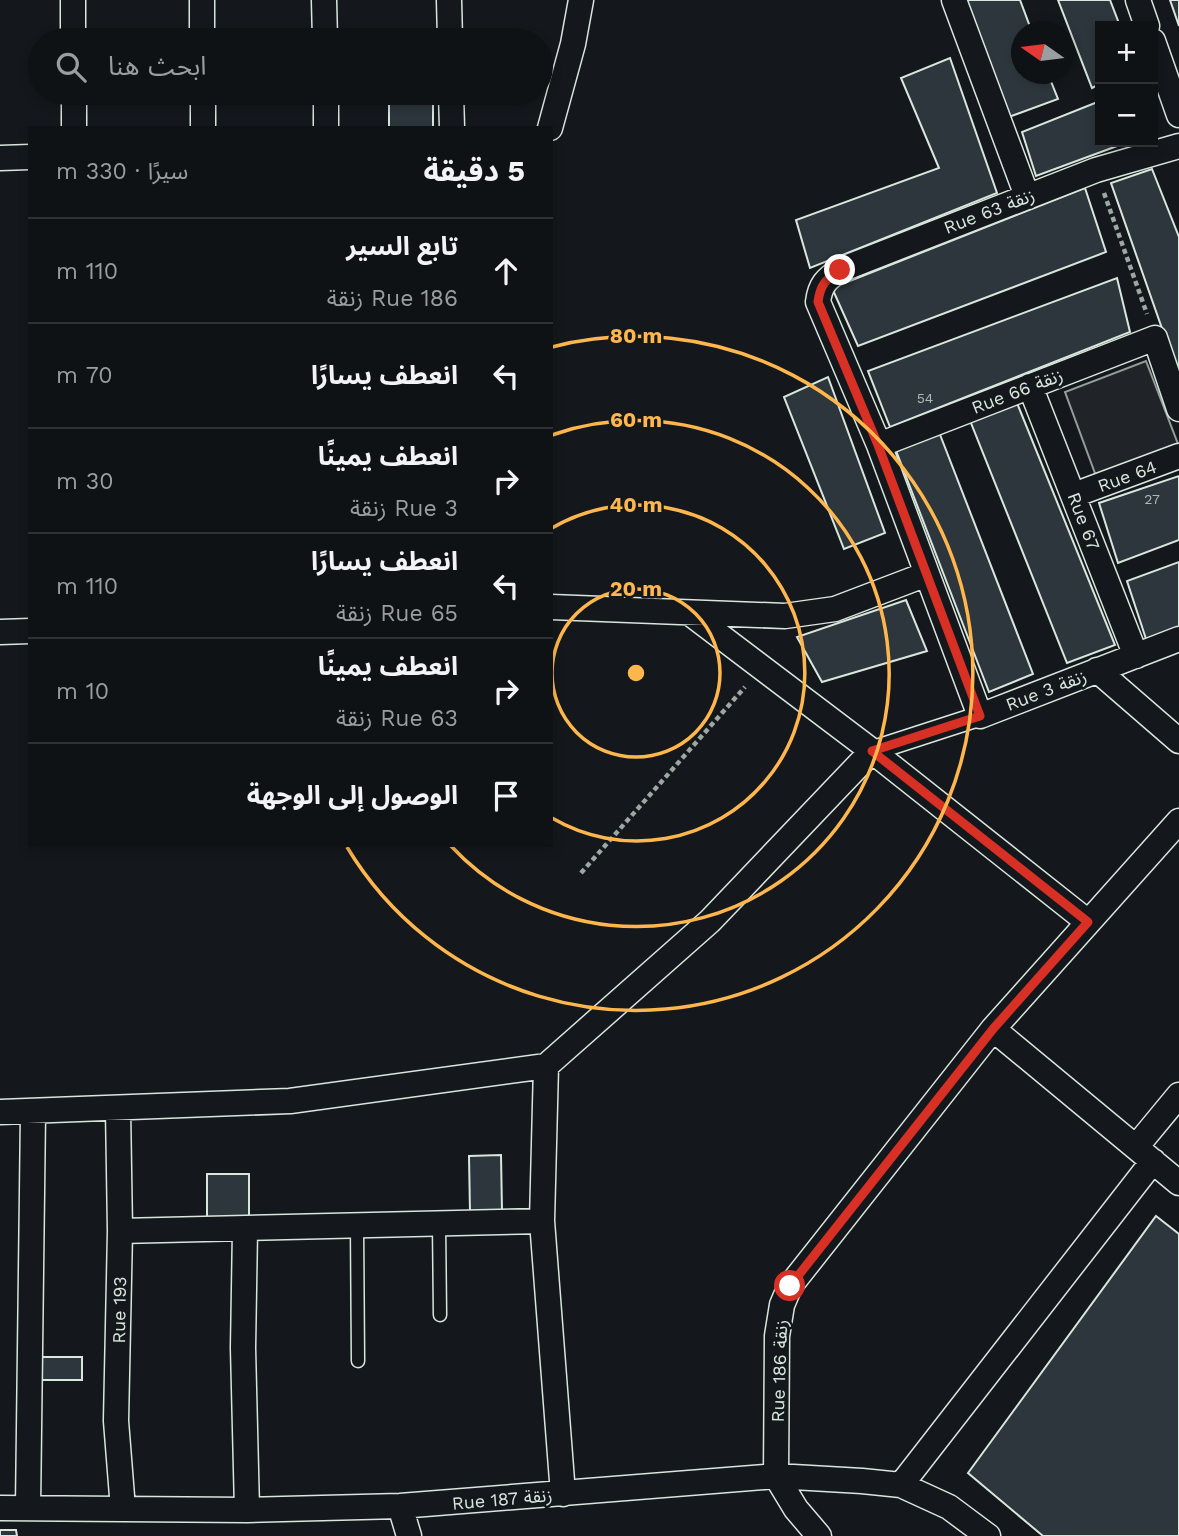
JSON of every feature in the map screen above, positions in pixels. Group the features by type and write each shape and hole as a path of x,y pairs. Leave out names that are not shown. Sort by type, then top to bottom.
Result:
{"street":[{"path":"72,0 73,28"},
{"path":"202,0 202,28"},
{"path":"324,0 325,28"},
{"path":"449,0 450,28"},
{"path":"551,126 573,44 581,0"},
{"path":"954,0 1027,196"},
{"path":"1138,0 1145,21"},
{"path":"1158,55 1179,115"},
{"path":"74,105 74,126"},
{"path":"203,105 203,126"},
{"path":"326,105 326,126"},
{"path":"451,105 452,126"},
{"name":"Rue 63 زنقة","path":"878,445 818,302 819,291 825,279 840,270 1096,170 1179,146"},
{"path":"0,158 28,157"},
{"path":"1155,338 1179,410"},
{"name":"Rue 66 زنقة","path":"878,445 1155,338"},
{"name":"Rue 67","path":"1030,386 1136,656"},
{"path":"878,445 980,716"},
{"name":"Rue 64","path":"1074,495 1179,456"},
{"path":"553,607 691,614 813,614 835,609 927,574"},
{"path":"691,614 872,751 1088,922"},
{"path":"0,632 28,631"},
{"name":"Rue 3 زنقة","path":"872,751 980,716 1179,639"},
{"path":"1097,670 1179,741"},
{"path":"0,1112 290,1101 546,1066 710,921 872,751"},
{"name":"Rue 186 زنقة","path":"776,1476 777,1336 782,1305 790,1286 993,1029 1179,821"},
{"path":"993,1029 1179,1183"},
{"path":"546,1066 542,1221 563,1494"},
{"path":"901,1485 1144,1154 1179,1095"},
{"name":"Rue 193","path":"118,1109 120,1231 116,1421 122,1510"},
{"path":"28,1508 33,1112"},
{"path":"120,1231 542,1221"},
{"path":"245,1230 243,1348 247,1510"},
{"path":"776,1476 796,1509 819,1536"},
{"name":"Rue 187 زنقة","path":"0,1508 247,1510 400,1506 776,1476 862,1480 901,1485 949,1507 988,1536"},
{"path":"400,1506 409,1536"}],"lane":[{"path":"439,1223 440,1315"},
{"path":"357,1225 358,1361"}],"path":[{"path":"1096,170 1155,338"},
{"path":"581,873 762,667"}],"shaded area":[{"path":"1146,361 1178,444 1096,476 1065,392"}],"building":[{"path":"961,0 1020,0 1028,21 1011,21 1011,84 1052,84 1058,99 1006,118"},
{"path":"1058,0 1110,0 1118,21 1095,21 1095,86 1092,88 1074,41 1074,21 1066,21"},
{"path":"1170,0 1179,0 1179,26"},
{"path":"950,58 997,193 810,268 796,220 939,168 901,78"},
{"path":"1095,103 1095,147 1114,147 1036,176 1022,132"},
{"path":"389,105 433,105 433,126 389,126"},
{"path":"1152,169 1179,237 1179,377 1111,183"},
{"path":"1085,188 1106,252 858,346 832,288"},
{"path":"1117,278 1130,332 890,427 868,371"},
{"path":"828,377 885,533 844,549 784,397"},
{"path":"1015,398 1115,645 1067,663 969,418"},
{"path":"939,432 1033,674 989,692 895,448"},
{"path":"1179,476 1179,540 1118,563 1099,503"},
{"path":"1179,562 1179,629 1147,642 1127,581"},
{"path":"906,600 927,651 822,682 797,637"},
{"path":"501,1155 502,1211 470,1212 469,1156"},
{"path":"207,1174 249,1174 249,1218 207,1219"},
{"path":"1156,1216 1179,1234 1179,1536 1043,1536 968,1473"},
{"path":"38,1357 82,1357 82,1380 38,1380"},
{"path":"0,1530 16,1530 17,1536 0,1536"}],"route":[{"path":"790,1286 993,1029 1088,922 872,751 980,716 878,445 818,302 819,291 825,279 840,270"}]}
